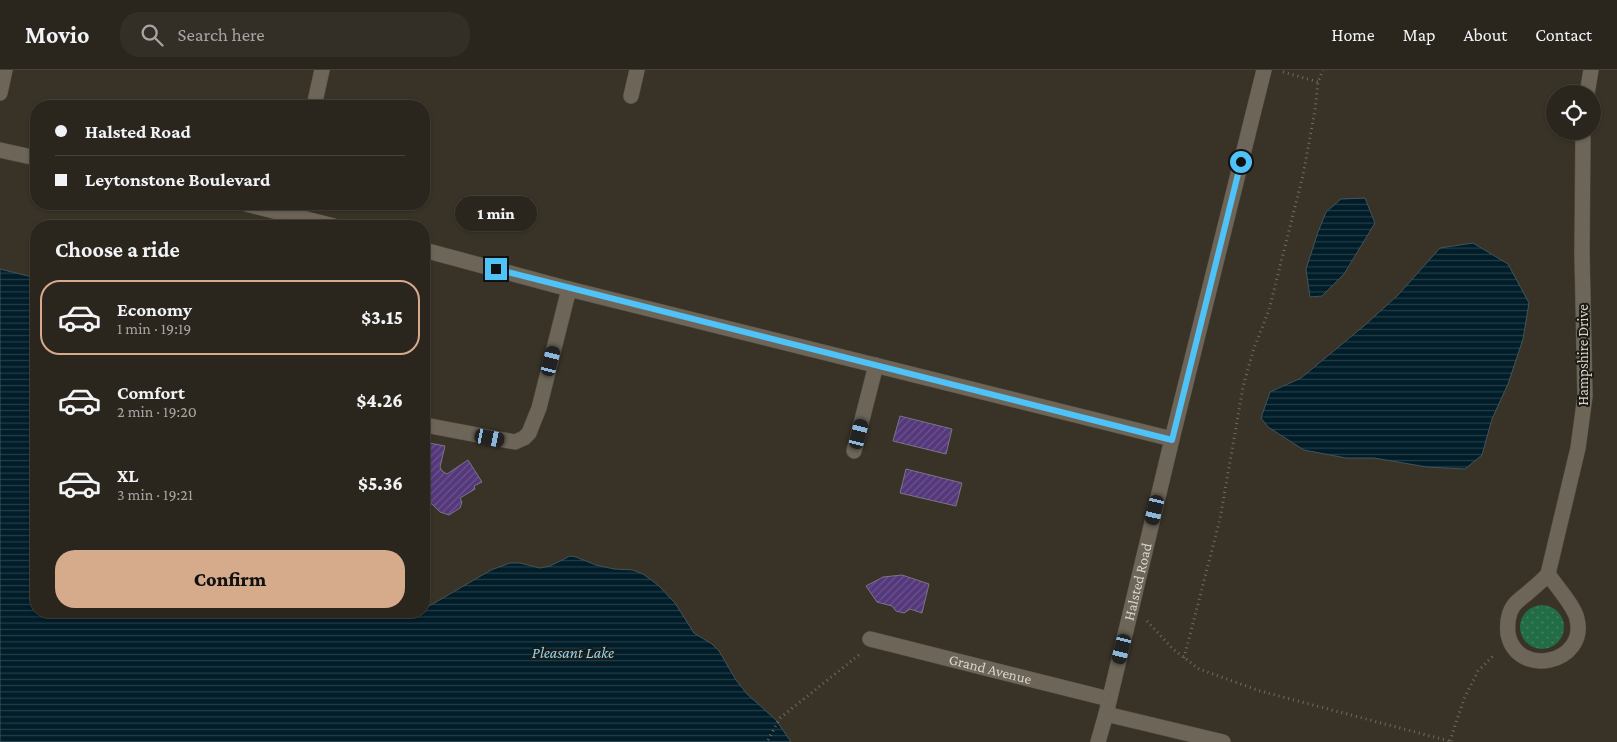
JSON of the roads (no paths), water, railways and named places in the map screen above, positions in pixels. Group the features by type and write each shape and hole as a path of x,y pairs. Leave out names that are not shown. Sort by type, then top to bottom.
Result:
{"street":[{"path":"0,93 5,70"},
{"path":"315,100 322,70"},
{"path":"631,96 637,70"},
{"name":"Halsted Road","path":"1098,742 1264,70"},
{"path":"1589,85 1592,70"},
{"name":"Hampshire Drive","path":"1548,574 1578,448 1585,396 1582,254 1583,140"},
{"path":"0,150 30,157"},
{"path":"270,210 310,220"},
{"path":"430,252 569,289 1172,440"},
{"path":"430,426 515,442 524,438 529,433 543,393 569,289"},
{"path":"854,451 876,365"},
{"path":"1548,574 1573,608 1578,619 1578,631 1574,642 1567,652 1557,659 1546,662 1534,661 1515,649 1507,627 1508,616 1513,606 1548,574"},
{"name":"Grand Avenue","path":"867,645 1109,699"},
{"path":"1106,714 1223,742"}],"water":[{"path":"1365,198 1375,223 1344,274 1322,296 1310,297 1306,269 1326,212 1341,199"},
{"path":"1473,243 1508,264 1529,303 1523,339 1508,384 1492,419 1482,455 1465,469 1427,467 1374,458 1346,458 1304,450 1268,427 1261,418 1270,392 1301,378 1365,325 1398,295 1440,248"},
{"name":"Pleasant Lake","path":"0,269 30,276 30,618 430,618 430,606 491,570 510,563 520,563 540,568 550,566 570,556 614,569 633,570 643,574 658,585 675,603 694,633 712,644 719,651 736,680 747,694 776,720 791,742 0,742"}]}
